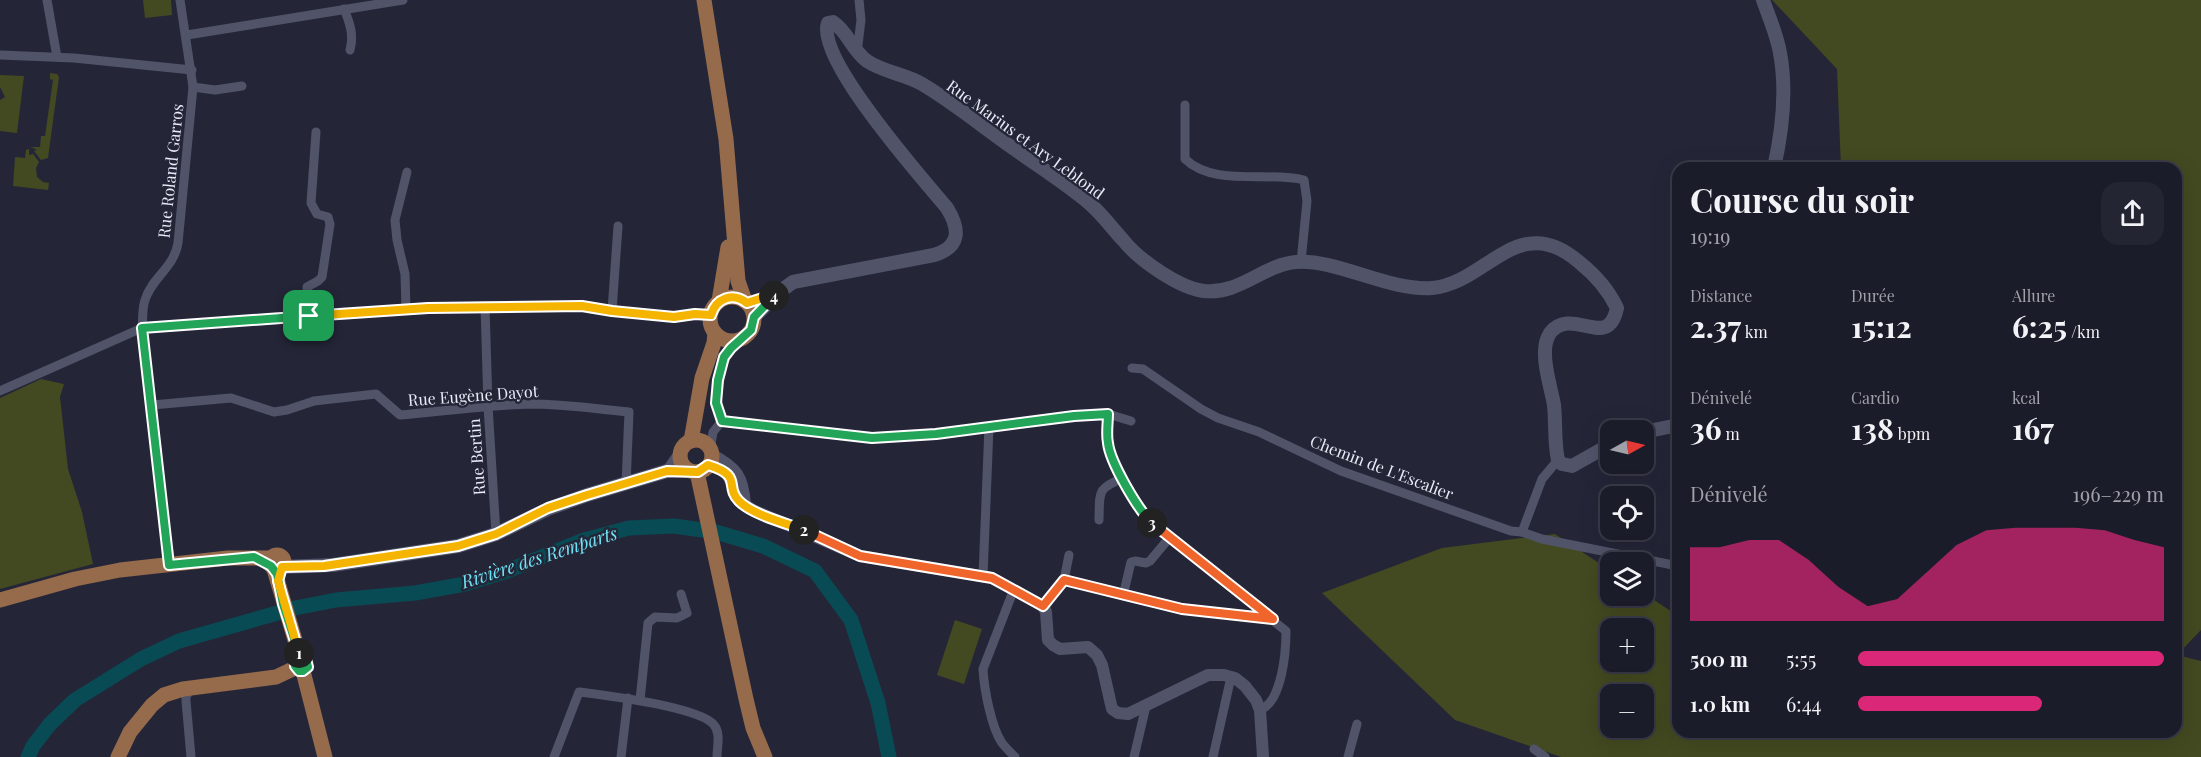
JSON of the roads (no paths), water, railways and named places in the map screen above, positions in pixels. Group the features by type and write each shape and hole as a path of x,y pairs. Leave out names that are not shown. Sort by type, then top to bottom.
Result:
{"main road":[{"path":"705,0 726,139 730,208 738,281 754,317 751,330 738,340 722,346 711,356"},
{"path":"1763,0 1780,52 1782,74 1782,114 1775,162"},
{"name":"Rue Marius et Ary Leblond","path":"754,317 778,293 793,282 942,253 953,242 957,226 953,217 855,94 829,42 826,28 828,23 834,22 857,52 868,62 920,83 960,110 1087,201 1141,258 1185,286 1202,291 1230,290 1276,267 1301,262 1401,285 1432,288 1447,285 1465,277 1495,256 1516,247 1537,243 1554,246 1569,253 1604,288 1617,308 1611,324 1605,328 1598,329 1563,323 1548,335 1545,352 1554,406 1555,447 1558,460"},
{"path":"730,208 728,254 719,301 711,315 712,328 716,333 728,340 738,340"},
{"name":"Rue Marius et Ary Leblond","path":"746,302 778,293"},
{"path":"719,301 732,297 746,302"},
{"path":"716,333 711,356 702,378 694,423 701,456 703,498 748,709 765,757"},
{"path":"1654,430 1672,426"},
{"path":"669,471 684,446 701,456"},
{"path":"1558,460 1562,464 1572,466 1600,451"},
{"path":"0,600 75,579 120,570 254,557 277,567 304,567 333,565 448,548 496,534 548,508 669,471 701,456"},
{"path":"277,567 325,757"},
{"path":"118,757 130,732 152,705 164,695 175,690 276,677 299,660"}],"street":[{"path":"46,0 57,57"},
{"name":"Rue Roland Garros","path":"169,565 142,328 144,300 155,281 176,254 193,87 180,0"},
{"path":"187,35 403,0"},
{"path":"857,52 861,20 859,0"},
{"path":"344,9 351,26 353,41 350,50"},
{"path":"0,55 57,57 192,70"},
{"path":"193,87 215,90 242,86"},
{"path":"1185,105 1185,159 1192,165 1215,174 1304,180 1308,201 1301,262"},
{"path":"309,316 307,287 322,277 330,224 328,218 317,214 311,202 315,132"},
{"path":"406,171 395,220 405,274 406,309"},
{"path":"612,311 618,226"},
{"path":"0,391 142,328 406,309 485,306 582,306 674,317 695,314 711,315"},
{"name":"Rue Bertin","path":"485,306 488,406 496,534"},
{"path":"722,421 716,403 720,369 724,357 738,340"},
{"name":"Chemin de L'Escalier","path":"1132,368 1143,369 1209,414 1259,432 1341,471 1483,522 1542,539 1672,565"},
{"name":"Rue Eugène Dayot","path":"152,405 231,398 274,412 314,401 376,394 400,415 488,406 564,405 629,412 626,484"},
{"path":"722,421 872,438 926,435 1074,416 1108,414 1131,421"},
{"path":"1108,414 1109,449 1145,516 1286,631 1286,654 1274,698 1265,709 1260,710"},
{"path":"722,421 713,432 701,456 727,473 736,497 745,505 860,556 983,576 1014,589 1043,606 1046,612 1048,640 1053,645 1060,648 1088,646 1097,655 1112,709 1118,713 1128,714 1208,675 1231,676 1245,686 1256,700 1260,710 1263,757"},
{"path":"983,576 989,427"},
{"path":"1522,532 1542,479 1558,460"},
{"path":"1099,520 1102,489 1123,477"},
{"path":"1123,596 1131,562 1150,561 1170,537"},
{"path":"1043,606 1064,580 1069,555"},
{"path":"1064,580 1182,609 1273,619"},
{"path":"1014,589 983,669 996,730 1001,741 1015,757"},
{"path":"640,700 648,623 655,617 676,618 687,613 681,594"},
{"path":"1214,757 1231,676"},
{"path":"191,757 186,696 192,688"},
{"path":"554,757 579,692 640,700 702,717 714,725 718,736 717,757"},
{"path":"621,757 628,698"},
{"path":"1134,757 1146,706"},
{"path":"1348,757 1357,724"},
{"path":"1534,749 1545,757"}],"waterway":[{"name":"Rivière des Remparts","path":"28,757 33,746 50,724 75,700 141,659 179,641 295,608 336,600 415,593 465,584 507,571 584,540 629,528 674,526 716,532 763,546 815,571 851,620 878,703 889,757"}]}
